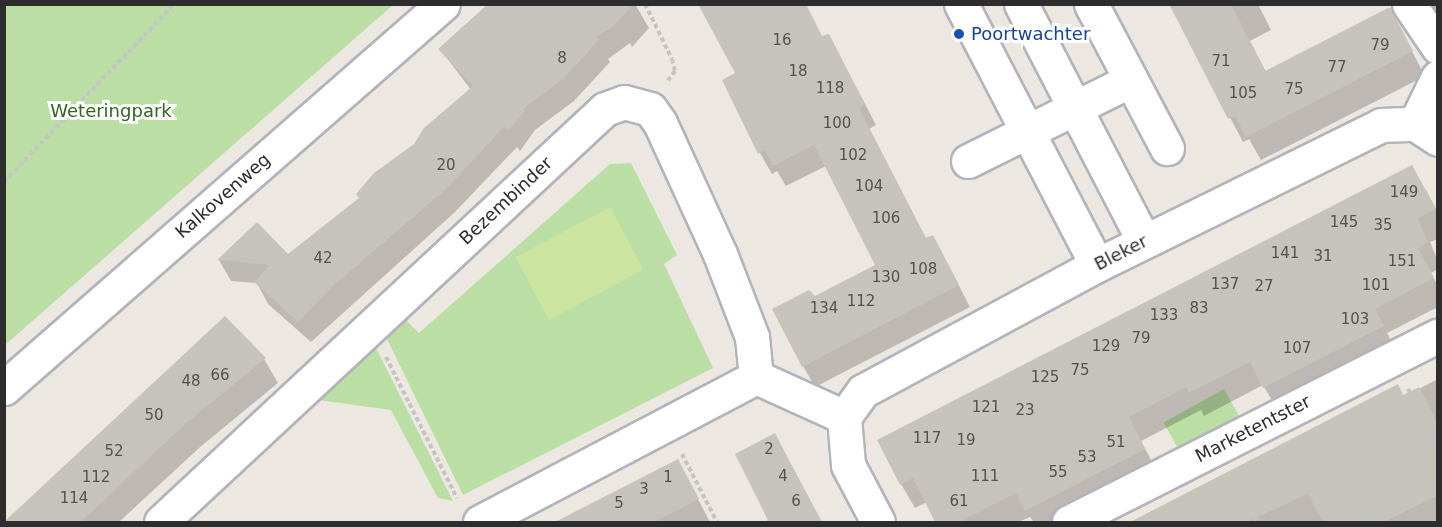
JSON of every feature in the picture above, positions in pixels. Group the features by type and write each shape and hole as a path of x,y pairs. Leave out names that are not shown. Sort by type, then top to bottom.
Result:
{"street":[{"name":"Kalkovenweg","path":"4,388 443,4"},
{"path":"961,4 1097,265"},
{"path":"1021,4 1144,241"},
{"path":"1091,4 1167,148"},
{"path":"1409,4 1437,47"},
{"path":"1426,132 1437,78"},
{"path":"968,161 1131,80"},
{"name":"Bezembinder","path":"161,522 604,109 624,102 650,109"},
{"path":"650,109 660,123 720,254 752,337 756,377"},
{"name":"Bleker","path":"844,417 863,391 1144,241 1381,125 1426,132"},
{"name":"Marketentster","path":"1069,522 1437,336"},
{"path":"756,377 844,417 848,465 878,522"},
{"path":"470,512 667,424 756,377"}],"path":[{"path":"4,182 174,4"},
{"path":"645,4 675,71 650,109"},
{"path":"370,327 470,512"},
{"path":"1393,359 1437,450"},
{"path":"667,424 717,522"},
{"path":"1218,446 1258,522"},
{"path":"1354,522 1437,480"}],"green space":[{"name":"Weteringpark","path":"5,4 393,4 393,5 5,345"},
{"path":"631,163 677,255 664,264 713,368 463,495 386,337 404,318 419,333 610,164"},
{"path":"610,207 643,270 549,320 516,257"},
{"path":"376,348 453,501 438,498 391,410 319,400"},
{"path":"1224,389 1242,421 1182,455 1164,422"}],"building":[{"path":"488,4 634,4 613,27 596,37 599,40 563,79 523,109 525,111 508,131 504,127 444,191 334,285 298,322 254,282 270,265 217,260 257,222 288,254 359,198 356,194 374,173 414,144 424,128 473,86 438,49"},
{"path":"698,4 806,4 822,36 829,34 865,104 859,108 926,238 933,235 959,285 802,367 772,309 809,290 815,296 875,265 814,145 773,166 765,150 758,154 722,80 735,73"},
{"path":"1169,4 1231,4 1265,71 1390,7 1413,51 1246,137 1235,116 1228,119"},
{"path":"1412,165 1436,209 1418,218 1428,243 1418,248 1434,278 1375,309 1384,326 1263,388 1250,362 1189,393 1186,387 1129,417 1145,449 1025,511 1016,493 959,522 935,522 913,478 900,485 877,440"},
{"path":"225,316 266,358 185,424 81,522 4,522"},
{"path":"1398,384 1403,395 1419,387 1437,422 1437,496 1384,522 1323,522 1308,494 1247,522 1130,522"},
{"path":"775,433 822,522 769,522 735,454"},
{"path":"678,459 699,499 654,522 555,522"}],"place":[{"name":"Poortwachter","path":"959,34"}]}
